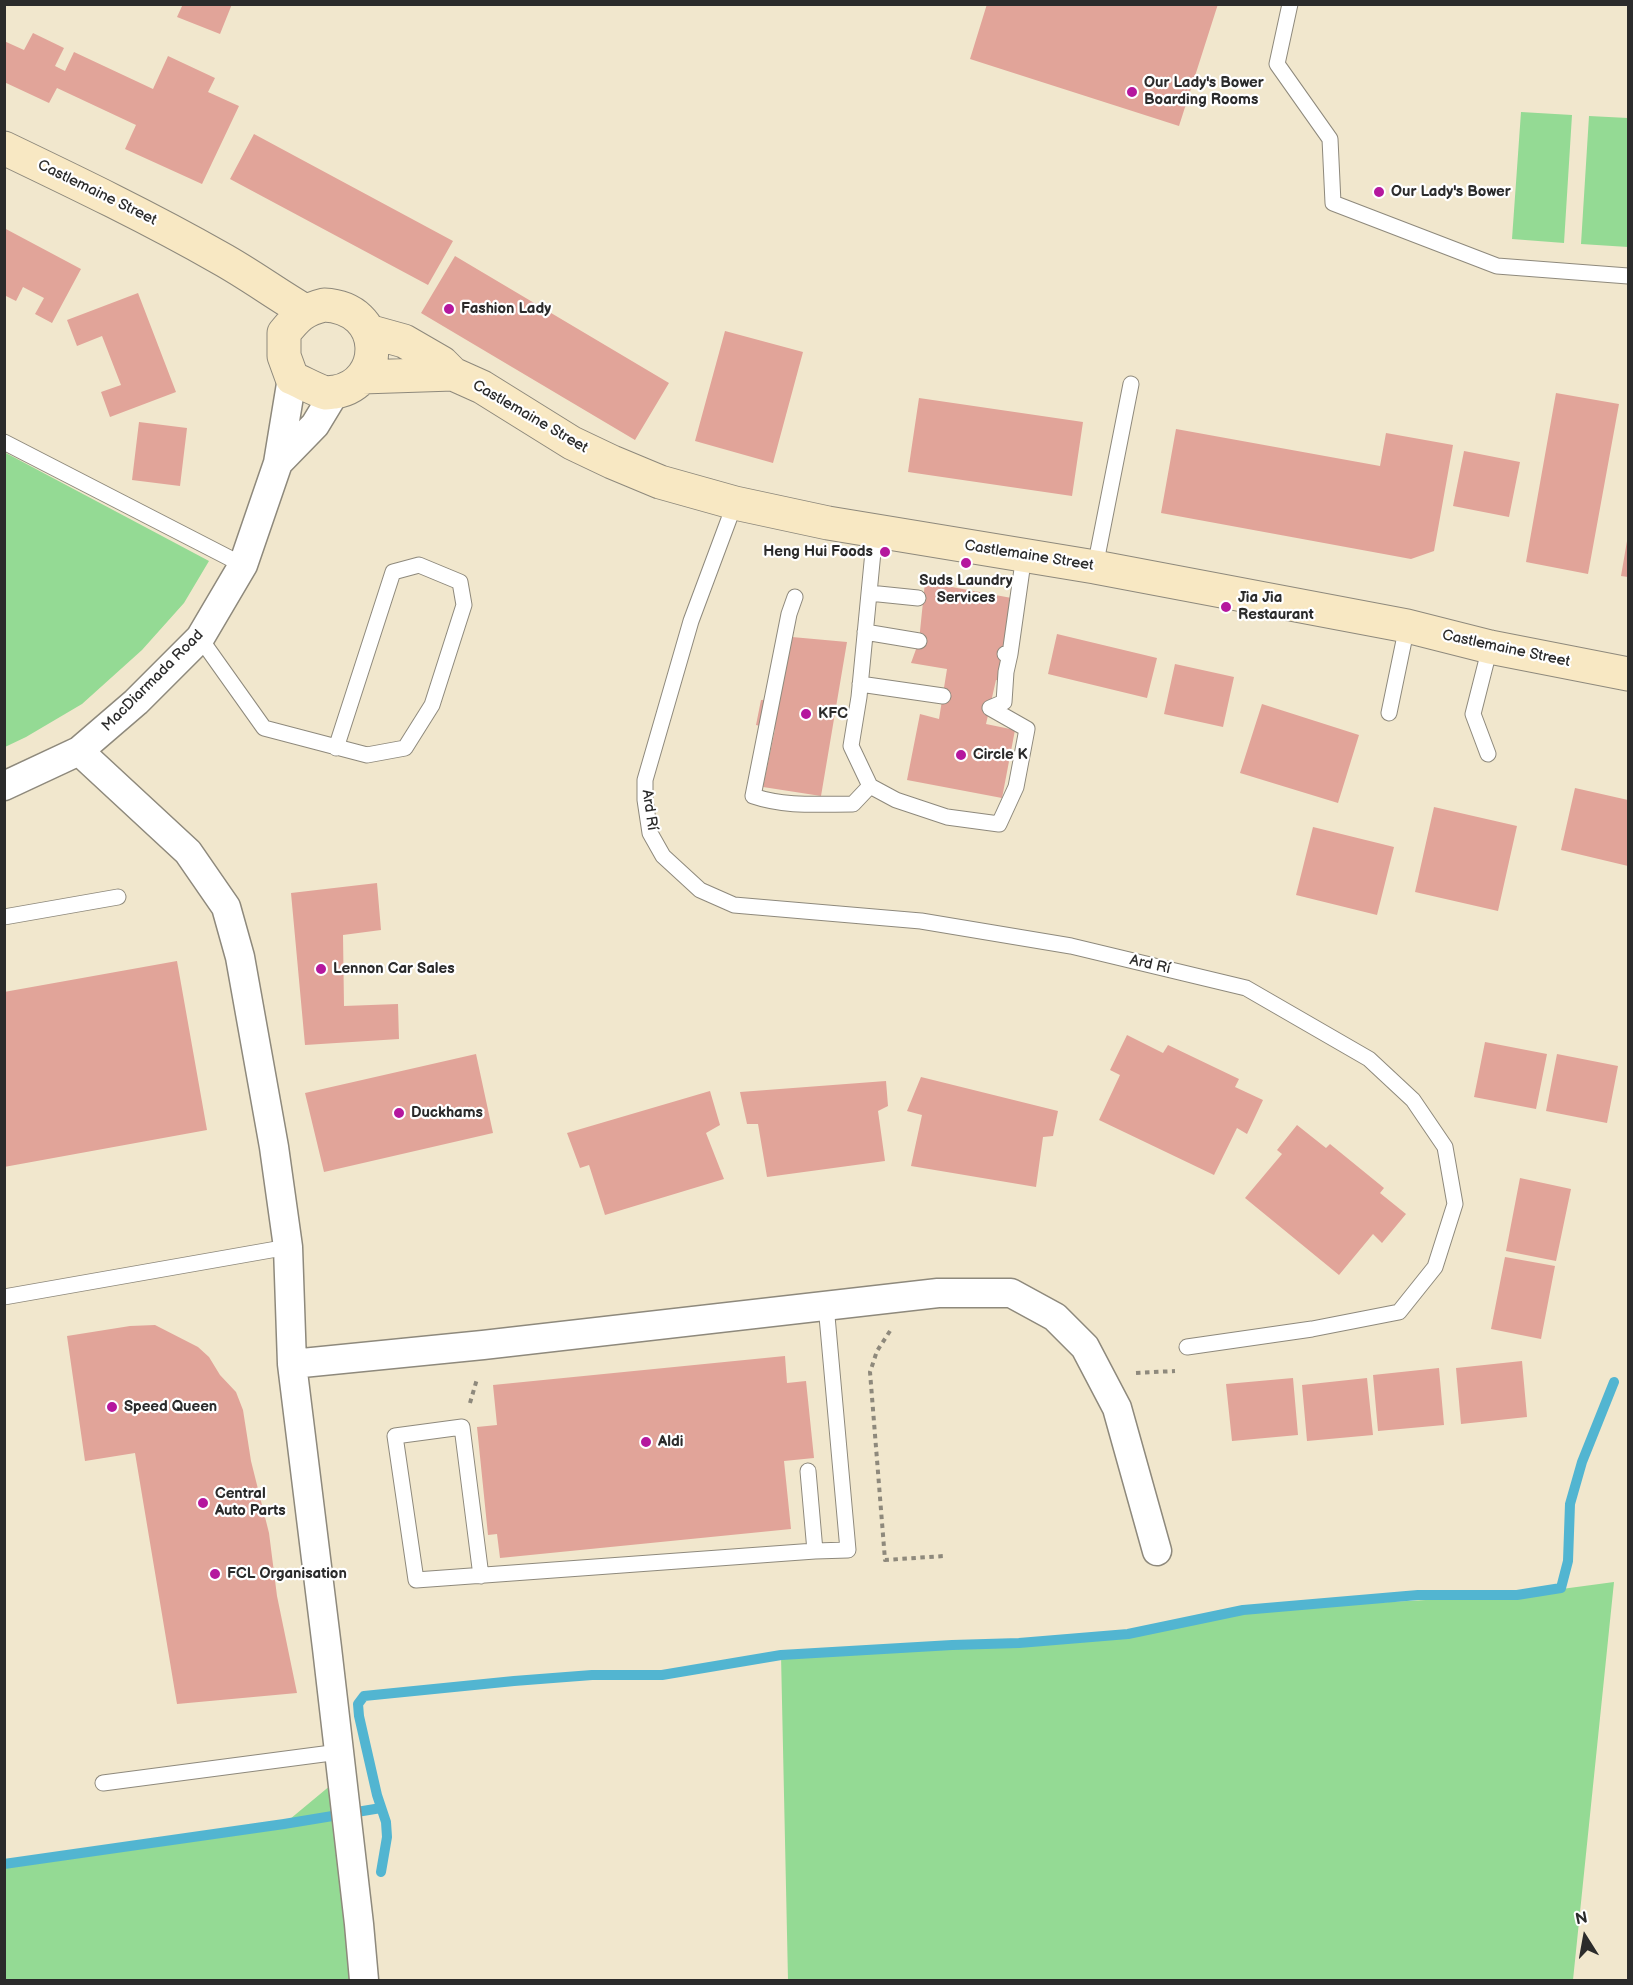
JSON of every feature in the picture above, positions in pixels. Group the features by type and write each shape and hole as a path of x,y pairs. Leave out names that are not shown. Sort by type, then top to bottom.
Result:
{"main road":[{"name":"Castlemaine Street","path":"4,147 138,212 253,276 277,295 294,322"},
{"path":"291,378 284,356 294,322 324,304 336,305 358,316 368,331 372,346 371,359 349,384"},
{"name":"Castlemaine Street","path":"368,331 404,340 442,363 453,374 482,387 572,443 612,462 660,482 735,503 875,531 1095,567 1407,626 1490,647 1629,674"},
{"name":"Castlemaine Street","path":"291,378 327,393 349,384 453,374"}],"street":[{"name":"MacDiarmada Road","path":"4,786 79,751 136,702 200,638 243,565 278,463 291,378"},
{"name":"MacDiarmada Road","path":"278,463 315,425 349,384"},
{"path":"79,751 188,852 226,907 240,957 274,1147 288,1246 292,1364 344,1790 364,1980"},
{"path":"292,1364 483,1345 938,1293 1011,1293 1055,1317 1085,1347 1117,1408 1157,1551"}],"lane":[{"path":"1290,4 1277,64 1330,139 1333,203 1497,266 1629,276"},
{"path":"1095,567 1131,384"},
{"path":"4,442 243,565"},
{"name":"Ard Rí","path":"735,503 691,621 645,780 645,800 650,832 663,856 699,890 734,905 921,921 1071,946 1246,988 1369,1059 1413,1100 1445,1147 1455,1204 1435,1267 1399,1312 1323,1328 1187,1347"},
{"path":"875,531 860,684 850,746 870,786 896,800 947,817 999,824 1017,787 1027,729 990,708 1004,702 1008,654 1024,555"},
{"path":"200,638 264,728 336,748 367,755 405,748 432,705 464,605 460,582 419,565 393,572 336,748"},
{"path":"869,593 918,598"},
{"path":"795,597 787,625 753,796 767,801 797,804 853,804 870,786"},
{"path":"1389,713 1407,626"},
{"path":"865,632 919,641"},
{"path":"1488,754 1473,714 1490,647"},
{"path":"860,684 943,696"},
{"path":"4,917 118,897"},
{"path":"4,1297 288,1246"},
{"path":"481,1576 462,1427 395,1436 416,1580 481,1576 815,1551 848,1550 826,1305"},
{"path":"808,1471 815,1551"},
{"path":"103,1783 339,1752"}],"path":[{"path":"894,1326 877,1351 870,1372 885,1560 944,1556"},
{"path":"462,1427 478,1375 483,1345"}],"green space":[{"path":"1521,112 1572,115 1564,243 1512,239"},
{"path":"1589,116 1628,118 1628,247 1581,244"},
{"path":"4,452 209,561 184,603 142,650 82,704 5,747"},
{"path":"1614,1582 1573,1980 788,1980 781,1655 1128,1634 1243,1610 1517,1595"},
{"path":"331,1785 351,1980 5,1980 4,1864 284,1824"}],"building":[{"path":"183,4 232,4 220,34 177,17"},
{"name":"Our Lady's Bower Boarding Rooms","path":"987,4 1218,4 1179,126 970,59"},
{"path":"33,33 64,48 55,66 65,71 74,52 153,89 168,56 215,78 208,92 239,106 202,184 125,149 136,125 57,88 49,103 4,82 4,41 24,50"},
{"path":"254,134 453,241 428,285 230,179"},
{"path":"4,228 81,269 52,323 35,314 44,298 23,287 16,301 4,295"},
{"path":"455,256 669,383 635,440 421,313"},
{"path":"138,293 176,392 110,417 101,392 121,385 102,336 77,346 67,320"},
{"path":"725,331 803,352 773,463 695,441"},
{"path":"1556,393 1619,404 1588,574 1526,562"},
{"path":"919,398 1083,422 1072,496 908,472"},
{"path":"139,422 187,428 180,486 132,480"},
{"path":"1176,429 1380,466 1386,433 1453,445 1434,551 1411,559 1161,513"},
{"path":"1464,451 1520,462 1509,517 1453,506"},
{"path":"1628,542 1628,577 1621,576"},
{"path":"925,582 1017,599 1002,681 996,680 986,724 1015,730 1002,798 907,780 920,714 939,719 947,669 911,663 919,641"},
{"path":"1057,634 1157,658 1147,698 1048,674"},
{"name":"KFC","path":"792,637 847,642 821,796 763,787 775,729 756,725 761,700 779,699"},
{"path":"1175,664 1234,677 1223,727 1164,714"},
{"path":"1262,704 1359,735 1338,803 1240,773"},
{"path":"1575,788 1628,800 1628,866 1561,850"},
{"path":"1434,807 1517,826 1498,911 1415,892"},
{"path":"1313,827 1394,847 1377,915 1296,895"},
{"name":"Lennon Car Sales","path":"377,883 381,930 343,935 344,1006 398,1004 399,1039 305,1045 291,893"},
{"path":"177,961 207,1130 4,1167 4,992"},
{"path":"1127,1035 1163,1053 1168,1045 1239,1079 1235,1087 1263,1100 1247,1134 1237,1128 1214,1175 1099,1120 1120,1075 1110,1070"},
{"path":"1485,1042 1547,1054 1536,1109 1474,1097"},
{"name":"Duckhams","path":"476,1054 493,1133 324,1172 305,1093"},
{"path":"1557,1054 1618,1066 1607,1123 1546,1111"},
{"path":"921,1077 1058,1111 1053,1136 1043,1137 1036,1187 911,1166 922,1115 907,1111"},
{"path":"886,1081 888,1106 878,1111 885,1161 767,1177 758,1124 747,1124 740,1092"},
{"path":"710,1091 720,1125 706,1133 724,1179 605,1215 589,1165 580,1168 567,1133"},
{"path":"1297,1125 1326,1148 1330,1144 1384,1188 1380,1193 1406,1214 1382,1243 1373,1234 1339,1275 1245,1198 1282,1154 1277,1150"},
{"path":"1520,1178 1571,1189 1556,1261 1506,1251"},
{"path":"1505,1257 1555,1266 1541,1339 1491,1329"},
{"path":"155,1325 198,1347 209,1357 220,1375 236,1392 243,1410 251,1461 269,1533 277,1596 297,1693 177,1704 135,1453 85,1461 67,1336 130,1326"},
{"name":"Aldi","path":"785,1356 787,1383 806,1381 814,1458 784,1461 791,1529 500,1558 497,1534 488,1535 477,1427 497,1425 493,1385"},
{"path":"1522,1361 1527,1417 1461,1424 1456,1368"},
{"path":"1439,1368 1444,1425 1378,1431 1373,1375"},
{"path":"1293,1378 1298,1435 1232,1441 1226,1384"},
{"path":"1367,1378 1373,1435 1307,1441 1302,1385"}],"waterway":[{"path":"381,1872 387,1837 386,1822 377,1795 359,1716 358,1704 364,1696 592,1675 662,1675 781,1655 1019,1643 1128,1634 1243,1610 1418,1595 1517,1595 1561,1588 1568,1561 1570,1504 1582,1462 1614,1382"},
{"path":"4,1864 381,1808"}],"place":[{"name":"Our Lady's Bower Boarding Rooms","path":"1132,92"},
{"name":"Our Lady's Bower","path":"1379,192"},
{"name":"Fashion Lady","path":"449,309"},
{"name":"Heng Hui Foods","path":"885,552"},
{"name":"Suds Laundry Services","path":"966,563"},
{"name":"Jia Jia Restaurant","path":"1226,607"},
{"name":"KFC","path":"806,714"},
{"name":"Circle K","path":"961,755"},
{"name":"Lennon Car Sales","path":"321,969"},
{"name":"Duckhams","path":"399,1113"},
{"name":"Speed Queen","path":"112,1407"},
{"name":"Aldi","path":"646,1442"},
{"name":"Central Auto Parts","path":"203,1503"},
{"name":"FCL Organisation","path":"215,1574"}]}
